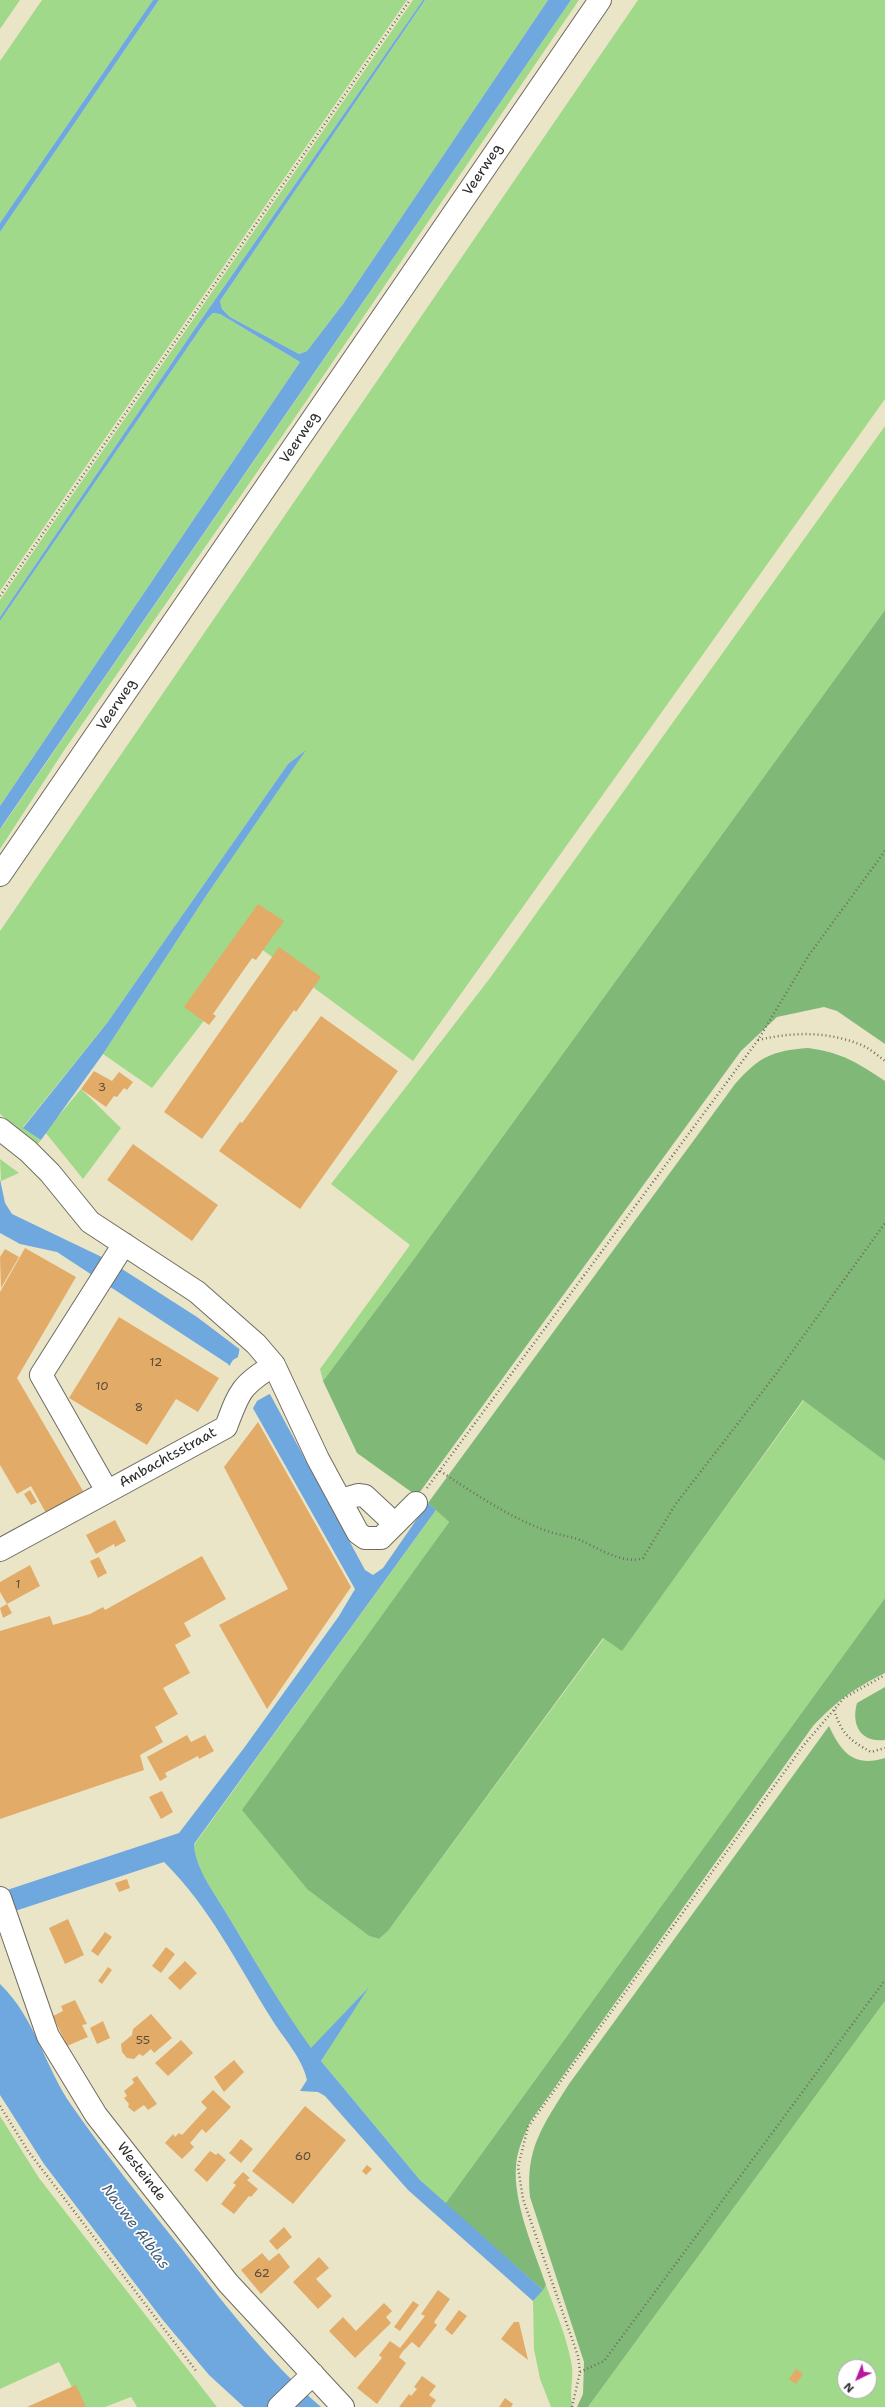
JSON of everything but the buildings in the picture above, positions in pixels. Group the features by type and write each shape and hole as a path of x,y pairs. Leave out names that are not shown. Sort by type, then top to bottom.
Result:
{"street":[{"name":"Veerweg","path":"0,875 600,0"},
{"path":"0,1130 28,1150 50,1173 90,1222 121,1251 197,1292 256,1344 267,1369 358,1533 365,1538 381,1538 416,1503"},
{"path":"107,1492 41,1375 121,1251"},
{"name":"Ambachtsstraat","path":"0,1550 226,1427 240,1390 267,1369"},
{"path":"341,1500 358,1495 365,1496 395,1524"},
{"name":"Westeinde","path":"0,1898 48,2036 96,2115 228,2282 309,2378 343,2407"},
{"path":"279,2407 309,2378"}],"path":[{"path":"0,596 410,0"},
{"path":"416,1503 758,1040 808,955 885,851"},
{"path":"758,1040 782,1034 816,1033 860,1044 885,1061"},
{"path":"440,1471 499,1509 547,1531 578,1539 608,1553 634,1561 643,1558 675,1505 776,1374 885,1223"},
{"path":"572,2407 580,2372 578,2356 523,2199 518,2167 528,2127 802,1746 844,1698 885,1675"},
{"path":"834,1710 841,1729 854,1742 871,1752 885,1748"},
{"path":"580,2372 604,2361 885,1980"},
{"path":"0,2106 28,2151 196,2372"}],"green space":[{"path":"0,0 20,0 0,29"},
{"path":"42,0 153,0 0,223 0,61"},
{"path":"159,0 407,0 0,591 0,232"},
{"path":"413,0 423,0 194,330 0,617 0,600"},
{"path":"425,0 548,0 343,304 307,351 299,354 230,317 222,309 220,301"},
{"path":"571,0 579,0 296,416 65,749 0,849 0,829"},
{"path":"638,0 885,0 885,399 413,1061 260,948 152,1088 103,1054 206,896 305,751 288,764 107,1023 23,1127 41,1140 37,1145 0,1114 0,931"},
{"path":"213,313 220,314 300,362 0,806 0,621 207,319"},
{"path":"885,426 885,610 408,1267 323,1381 320,1369 410,1245 331,1184 490,978"},
{"path":"885,610 885,1044 837,1011 824,1007 777,1017 741,1051 417,1496 357,1453 323,1381 408,1267"},
{"path":"808,1048 849,1059 885,1081 885,1461 803,1400 622,1651 603,1638 388,1931 379,1939 369,1936 308,1890 242,1810 449,1522 428,1503 735,1084 751,1067 767,1057 784,1051"},
{"path":"81,1089 121,1128 83,1179 45,1132"},
{"path":"0,1159 19,1173 1,1181"},
{"path":"804,1400 885,1461 885,1598 445,2204 420,2180 321,2061 367,1989 311,2049 279,2000 207,1882 198,1863 194,1845 436,1510 449,1522 361,1646 308,1890 369,1936 379,1939 388,1931 604,1638 622,1650"},
{"path":"885,1598 885,1673 846,1696 813,1726 530,2122 518,2154 516,2180 525,2226 546,2285 543,2290 445,2204"},
{"path":"885,1687 885,1740 876,1740 869,1738 859,1730 855,1718 855,1711 857,1703"},
{"path":"829,1726 838,1743 850,1756 865,1761 874,1761 885,1758 885,2001 588,2407 577,2407 583,2394 584,2362 530,2197 530,2164 538,2137 544,2124 569,2084"},
{"path":"885,2001 885,2407 588,2407"},
{"path":"0,2116 39,2178 217,2407 137,2407 131,2397 105,2407 82,2407 59,2362 0,2389"},
{"path":"546,2285 569,2351 572,2367 571,2397 573,2407 551,2407 540,2379 534,2349 533,2301"}],"water":[{"path":"153,0 159,0 0,232 0,223"},
{"path":"423,0 425,0 220,301 222,309 230,317 299,354 307,351 343,304 548,0 571,0 0,829 0,806 300,362 220,314 213,313 207,319 0,621 0,617 194,330"},
{"path":"306,750 206,896 103,1054 41,1140 23,1128 107,1023 288,764"},
{"path":"0,1179 5,1203 12,1214 108,1260 197,1317 242,1351 271,1396 365,1570 373,1575 383,1568 428,1503 436,1510 194,1844 195,1853 207,1882 279,2000 311,2048 369,1987 321,2061 420,2180 543,2290 533,2301 408,2190 325,2096 318,2092 300,2091 307,2080 305,2072 297,2056 271,2018 235,1957 209,1917 195,1897 164,1862 12,1912 4,1891 179,1833 244,1748 339,1616 355,1589 228,1364 57,1252 20,1244 0,1233"},
{"name":"Nauwe Alblas","path":"0,1984 12,1997 31,2027 54,2076 72,2106 139,2196 247,2331 283,2371 321,2407 244,2407 209,2375 162,2319 44,2164 0,2095"}],"pier":[{"path":"240,1347 271,1393 257,1401 252,1410 228,1368 233,1360 238,1357"}]}
